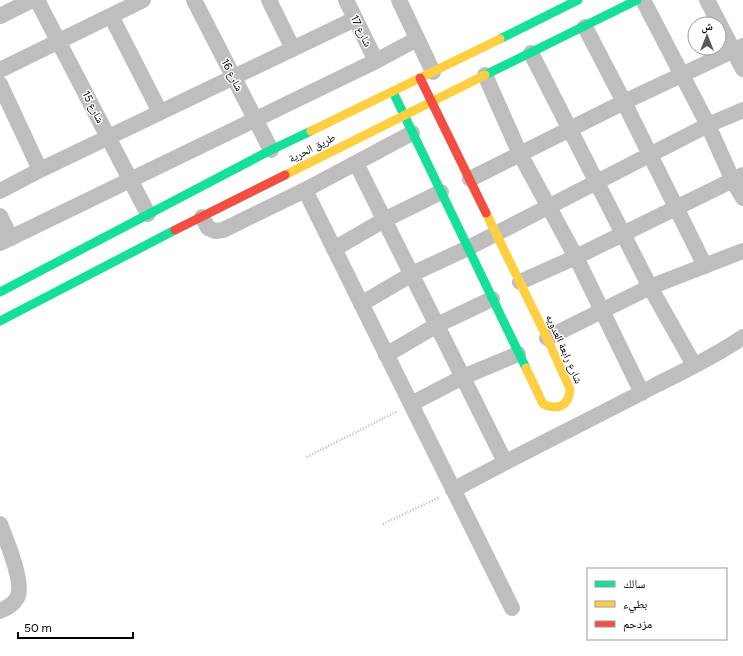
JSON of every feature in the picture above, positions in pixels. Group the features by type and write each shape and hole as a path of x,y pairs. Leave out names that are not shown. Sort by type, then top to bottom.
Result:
{"main road":[{"name":"طريق الحرية","path":"0,292 271,150 578,0"},
{"name":"طريق الحرية","path":"0,321 115,260 637,0"},
{"name":"شارع رابعة العدويه","path":"392,92 543,404 549,408 558,408 566,404 571,397 570,390 548,338 432,102 427,75"}],"street":[{"path":"0,16 32,0"},
{"name":"شارع 15","path":"37,0 148,214"},
{"path":"0,70 143,0"},
{"name":"شارع 16","path":"194,0 271,150"},
{"path":"269,0 293,49"},
{"name":"شارع 17","path":"346,0 376,61"},
{"path":"399,0 417,39 427,75"},
{"path":"643,0 708,125 738,178 743,198"},
{"path":"707,0 738,48 743,69"},
{"path":"110,16 160,112"},
{"path":"0,191 108,137 355,19"},
{"path":"585,27 624,102 705,266"},
{"path":"0,216 5,240 376,61 417,39"},
{"path":"470,179 681,74 738,48"},
{"path":"530,53 650,288 694,365"},
{"path":"485,75 520,154 576,257 642,393"},
{"path":"0,84 40,170"},
{"path":"361,304 412,274 468,248 708,125 743,110"},
{"path":"202,217 208,228 219,231 305,190 412,133"},
{"path":"356,162 505,462"},
{"path":"520,282 576,257 738,178"},
{"path":"305,190 512,608"},
{"path":"334,250 384,220 441,192"},
{"path":"548,338 650,288 743,251"},
{"path":"386,354 437,325 492,299"},
{"path":"453,490 642,393 743,337"},
{"path":"411,404 463,377 518,354"},
{"path":"0,524 3,540 19,581 20,591 17,599 11,606 0,611"}],"path":[{"path":"308,457 411,404"},
{"path":"383,524 453,490"}],"traffic: fast":[{"path":"500,39 578,0"},
{"path":"485,75 637,0"},
{"path":"393,92 526,368"},
{"path":"0,292 271,150 311,131"},
{"path":"0,321 175,230"}],"traffic: slow":[{"path":"311,131 500,39"},
{"path":"285,175 485,75"},
{"path":"486,213 547,338 570,389 565,403 558,407 543,404 526,368"}],"traffic: jam":[{"path":"420,78 486,213"},
{"path":"175,230 285,175"}]}
